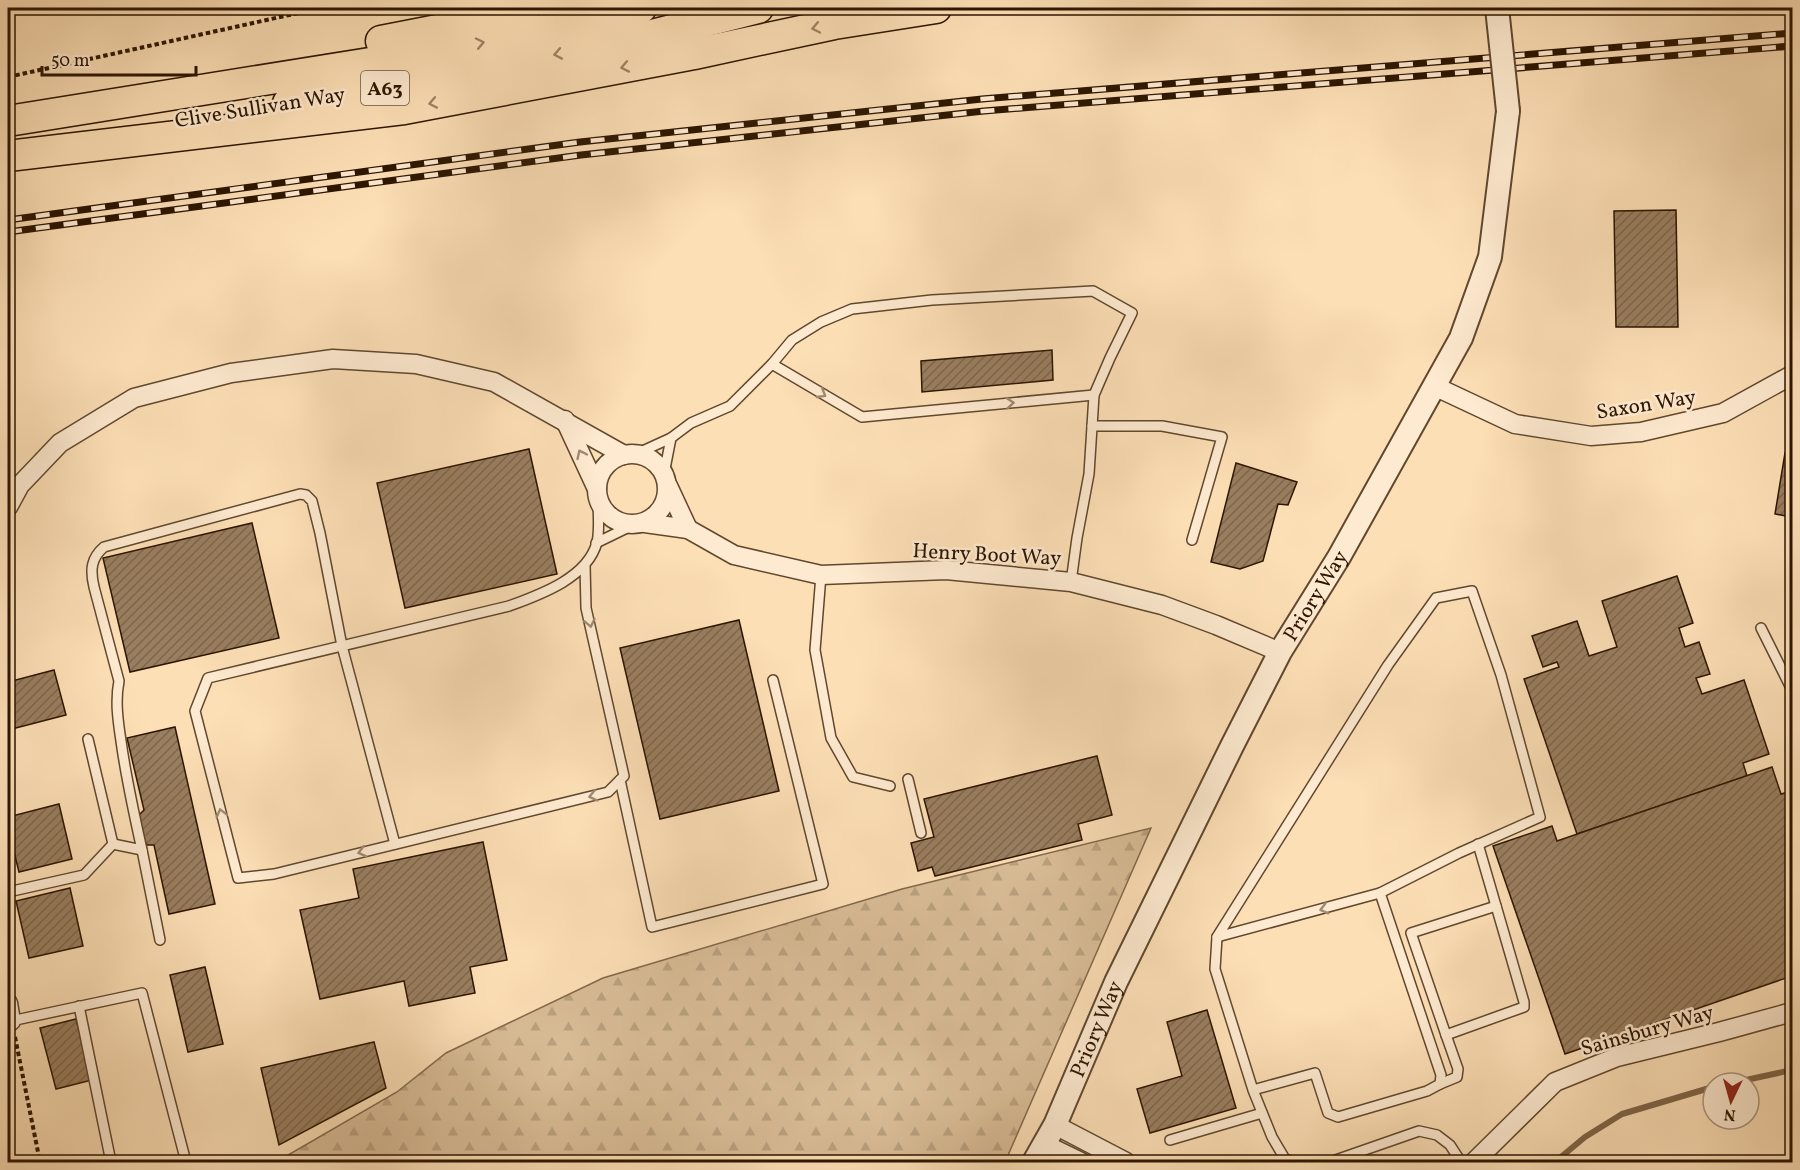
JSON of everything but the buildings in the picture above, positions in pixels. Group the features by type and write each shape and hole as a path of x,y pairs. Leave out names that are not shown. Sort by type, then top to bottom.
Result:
{"highway":[{"path":"8,119 458,26 525,8"},
{"name":"Clive Sullivan Way","path":"8,119 451,50 641,8"},
{"name":"Clive Sullivan Way","path":"8,148 385,88 652,35 758,8"},
{"path":"8,156 404,109 694,54 834,24 936,8"}],"street":[{"name":"Priory Way","path":"1044,1144 1116,982 1232,746 1281,652 1339,557 1461,338 1490,256 1508,111 1497,8"},
{"path":"8,507 14,482 60,443 134,398 231,373 333,360 416,364 494,382 630,454 648,457 657,464 666,480 688,529"},
{"name":"Saxon Way","path":"1434,386 1515,424 1591,436 1641,432 1723,413 1792,375"},
{"path":"565,420 603,510 612,519 622,524 688,529"},
{"path":"597,494 598,477 604,467 613,459 630,454"},
{"path":"639,524 655,517 662,508 667,497 666,480"},
{"name":"Henry Boot Way","path":"688,529 734,555 821,575 945,570 1071,582 1162,605 1281,652"},
{"name":"Sainsbury Way","path":"1474,1162 1555,1082 1617,1057 1792,1012"},
{"path":"1044,1144 1081,1162"},
{"path":"1044,1144 1126,1162"}],"lane":[{"path":"630,454 671,438 691,423 730,406 772,364 792,340 821,322 852,309 932,300 1094,291 1132,313 1094,395 1089,474 1071,582"},
{"path":"772,364 862,417 1094,395"},
{"path":"1092,426 1162,426 1222,437 1192,540"},
{"path":"666,480 671,438"},
{"path":"160,940 122,751 116,696 119,681 91,572 92,562 104,547 300,494 306,495 312,501 342,646 395,844"},
{"path":"585,565 586,608 624,776 608,792 274,874 238,878 195,711 208,678 509,606 549,591 585,565 597,543 597,494"},
{"path":"597,543 639,524"},
{"path":"821,575 815,650 831,738 853,777 890,786"},
{"path":"1217,937 1380,893 1478,844 1540,817 1501,675 1472,591 1436,598 1388,665 1217,937 1215,969 1253,1090 1272,1137 1285,1159 1294,1162"},
{"path":"1761,628 1792,690"},
{"path":"620,780 652,927 823,884 773,680"},
{"path":"88,738 113,844"},
{"path":"908,779 921,833"},
{"path":"113,844 142,850"},
{"path":"8,892 84,875 113,844"},
{"path":"1446,1035 1524,1007 1478,844"},
{"path":"1380,893 1441,1076 1440,1084"},
{"path":"1253,1090 1315,1073 1328,1113 1338,1117 1427,1091 1457,1077 1458,1069 1411,933 1496,906"},
{"path":"9,1012 79,1006 142,993 186,1162"},
{"path":"79,1006 111,1162"},
{"path":"1170,1140 1262,1113"},
{"path":"1330,1162 1419,1131 1437,1135 1450,1145 1461,1162"}],"path":[{"path":"8,77 321,8"},
{"path":"9,1012 40,1162"}],"green space":[{"path":"1151,828 1005,1162 276,1162 397,1092 446,1053 603,978 902,889"}],"waterway":[{"path":"1761,1077 1792,1070"},
{"path":"1555,1162 1585,1137 1622,1114 1701,1091"}],"railway":[{"path":"8,220 580,142 982,99 1792,33"},
{"path":"8,232 581,155 984,111 1792,46"}]}
